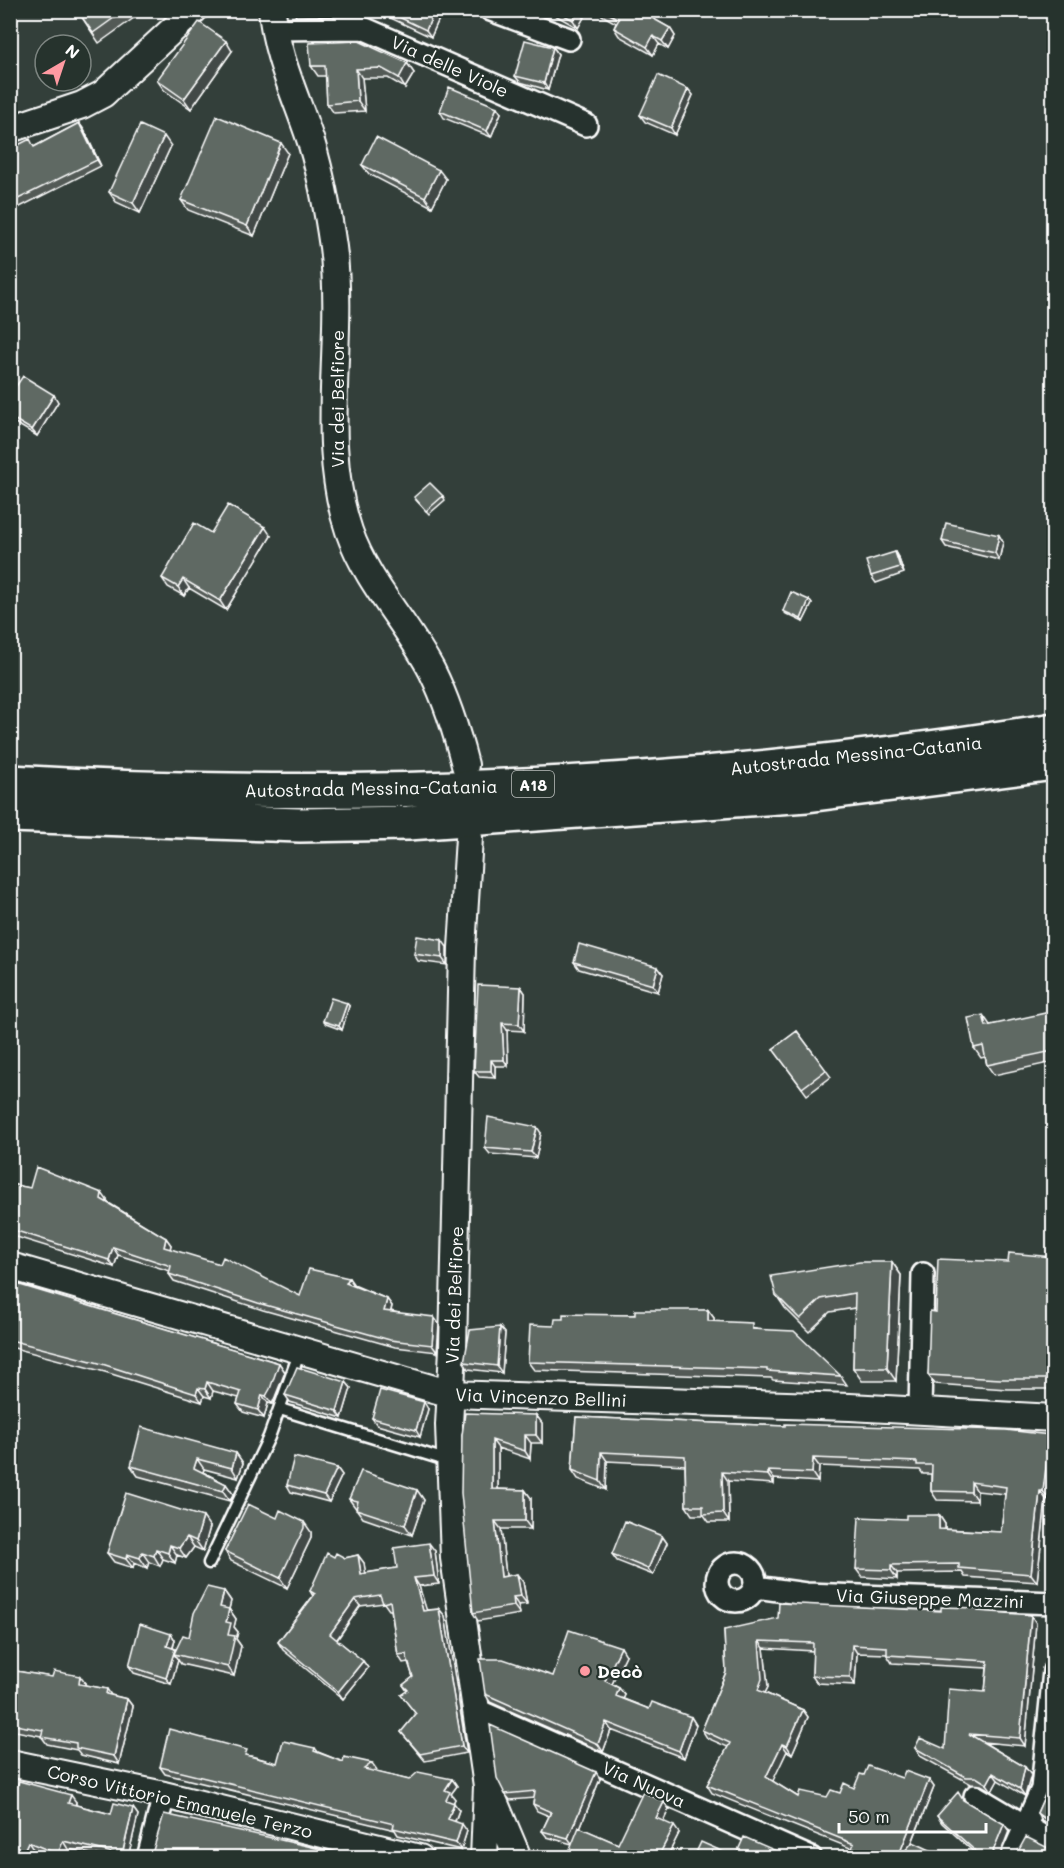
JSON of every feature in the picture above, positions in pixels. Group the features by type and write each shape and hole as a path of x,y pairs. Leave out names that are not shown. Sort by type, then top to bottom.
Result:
{"highway":[{"name":"Autostrada Messina-Catania","path":"10,782 299,792 466,787 654,776 803,762 945,747 1053,730"},
{"name":"Autostrada Messina-Catania","path":"10,814 277,824 408,823 807,795 1053,763"}],"street":[{"path":"10,129 82,105 103,94 194,10"},
{"path":"491,10 569,39"},
{"name":"Via delle Viole","path":"273,20 363,28 586,125"},
{"name":"Via dei Belfiore","path":"273,20 312,145 327,207 338,309 334,446 339,491 346,520 361,561 431,670 453,720 465,765"},
{"name":"Via dei Belfiore","path":"470,838 462,948 450,1461 454,1558 487,1786"},
{"name":"Via Vincenzo Bellini","path":"10,1266 451,1394 920,1410 1053,1418"},
{"path":"920,1410 923,1274"},
{"name":"Via Giuseppe Mazzini","path":"755,1587 806,1594 1053,1603"},
{"path":"1011,1857 1042,1789 1053,1671"},
{"name":"Via Nuova","path":"477,1710 776,1850 811,1857"},
{"name":"Corso Vittorio Emanuele Terzo","path":"10,1763 164,1795 420,1857"},
{"path":"484,1857 487,1786"},
{"path":"487,1786 518,1857"},
{"path":"148,1857 164,1795"},
{"path":"975,1796 1053,1843"}],"lane":[{"path":"209,1563 280,1410 300,1350"},
{"path":"280,1410 450,1461"}],"building":[{"path":"77,10 125,10 93,33"},
{"path":"384,10 435,10 426,30"},
{"path":"555,10 578,10 573,20"},
{"path":"602,10 638,10 670,28 662,41 653,36 647,47 614,28 619,19"},
{"path":"199,22 226,41 184,99 157,80"},
{"path":"525,40 553,47 544,83 515,76"},
{"path":"359,41 407,63 399,78 381,68 356,69 358,101 327,104 325,66 311,66 309,43"},
{"path":"658,75 688,89 671,128 640,115"},
{"path":"449,87 497,107 487,131 440,111"},
{"path":"217,116 281,143 247,226 181,200"},
{"path":"79,123 97,160 10,203 10,170 12,170 10,168 10,149 30,139 34,147"},
{"path":"140,125 164,136 133,203 109,192"},
{"path":"376,137 439,170 425,197 362,165"},
{"path":"23,376 54,395 32,430 10,417 10,395"},
{"path":"430,483 443,496 426,511 414,497"},
{"path":"228,505 265,527 220,601 183,579 178,587 162,578 194,523 211,533"},
{"path":"946,523 999,535 995,553 942,541"},
{"path":"895,552 900,567 871,576 866,561"},
{"path":"791,592 809,600 801,619 783,611"},
{"path":"417,936 442,940 442,958 414,954"},
{"path":"579,944 658,967 653,985 574,962"},
{"path":"478,985 521,987 519,1024 502,1023 504,1060 491,1060 491,1071 474,1071"},
{"path":"331,998 347,1003 339,1026 323,1021"},
{"path":"1050,1012 1053,1051 987,1065 983,1046 974,1048 968,1018 983,1015 986,1026"},
{"path":"797,1031 826,1070 802,1088 773,1049"},
{"path":"488,1117 537,1127 531,1152 485,1148"},
{"path":"36,1167 102,1193 101,1199 166,1238 164,1247 220,1264 223,1257 300,1296 309,1269 349,1278 346,1283 387,1299 384,1311 434,1317 432,1345 390,1340 258,1303 169,1274 171,1266 113,1247 109,1260 10,1229 10,1184 30,1188"},
{"path":"1009,1253 1053,1257 1053,1379 928,1375 930,1311 936,1312 938,1259 1008,1262"},
{"path":"860,1262 892,1262 887,1368 853,1368 855,1293 821,1299 800,1319 776,1295 771,1276"},
{"path":"10,1282 279,1363 270,1389 266,1396 262,1395 258,1410 237,1404 241,1392 207,1382 205,1389 198,1388 196,1394 99,1363 10,1340"},
{"path":"635,1310 708,1310 708,1321 752,1323 752,1329 794,1331 841,1376 767,1371 767,1369 528,1362 530,1325 554,1326 555,1319 563,1319 563,1314 635,1315"},
{"path":"500,1327 497,1366 464,1362 470,1330"},
{"path":"297,1367 346,1382 337,1411 285,1395"},
{"path":"380,1390 424,1402 416,1430 372,1418"},
{"path":"465,1413 536,1415 536,1435 525,1435 525,1451 492,1440 492,1489 525,1490 525,1521 495,1521 501,1577 517,1574 521,1596 513,1597 514,1606 473,1613 461,1493 462,1435"},
{"path":"576,1417 785,1426 785,1424 1006,1430 1050,1435 1043,1491 1040,1491 1031,1574 959,1568 959,1564 891,1565 891,1570 856,1569 859,1517 906,1519 906,1515 939,1515 939,1529 1001,1532 1006,1487 971,1482 971,1492 931,1491 932,1465 917,1465 917,1462 813,1458 812,1473 768,1471 768,1475 722,1472 723,1513 703,1514 703,1506 686,1506 685,1456 601,1452 600,1481 572,1470"},
{"path":"141,1427 236,1453 232,1468 197,1459 194,1468 226,1484 223,1491 131,1466"},
{"path":"294,1457 337,1468 324,1495 287,1485"},
{"path":"361,1471 417,1490 405,1525 356,1509 358,1501 349,1499"},
{"path":"126,1493 203,1517 196,1541 187,1537 179,1548 170,1545 168,1553 156,1549 154,1556 142,1552 140,1558 127,1554 126,1559 107,1553"},
{"path":"248,1504 277,1518 280,1510 304,1522 304,1528 280,1578 225,1551"},
{"path":"625,1521 662,1536 648,1569 612,1554"},
{"path":"429,1543 434,1576 414,1578 423,1611 439,1609 462,1746 420,1754 401,1732 416,1714 401,1695 408,1690 403,1685 413,1677 406,1654 398,1655 390,1601 383,1603 380,1595 355,1599 330,1634 363,1661 338,1692 278,1642 315,1594 310,1591 327,1553 334,1557 336,1553 345,1558 358,1555 361,1574 397,1568 394,1548"},
{"path":"207,1587 224,1591 220,1607 229,1609 226,1622 231,1623 228,1635 235,1636 228,1667 174,1654 183,1635 189,1637 194,1613"},
{"path":"779,1603 941,1611 941,1607 978,1608 978,1611 1031,1615 1020,1738 969,1734 1025,1767 1020,1789 993,1773 987,1784 976,1777 966,1777 915,1748 920,1738 945,1749 949,1689 985,1692 988,1661 887,1655 887,1647 852,1645 850,1677 812,1676 813,1643 759,1641 762,1679 758,1690 803,1710 787,1746 782,1744 766,1777 798,1797 800,1791 827,1797 831,1790 840,1793 844,1783 854,1788 860,1774 864,1775 868,1766 902,1778 905,1771 929,1780 898,1857 868,1857 852,1848 854,1844 707,1785 730,1743 702,1730 726,1672 724,1630 778,1618"},
{"path":"140,1624 171,1634 167,1646 175,1649 166,1678 129,1666"},
{"path":"569,1630 621,1647 605,1681 619,1688 616,1696 649,1709 652,1702 691,1717 679,1751 606,1722 598,1744 485,1694 480,1659 503,1659 553,1676"},
{"path":"10,1670 52,1677 54,1671 80,1676 79,1684 107,1689 106,1694 127,1699 114,1756 76,1748 76,1743 41,1737 43,1730 10,1724"},
{"path":"490,1725 596,1772 568,1838 542,1831 551,1812 533,1804 535,1791 505,1794 497,1778"},
{"path":"169,1729 247,1750 245,1755 277,1763 283,1741 315,1748 314,1751 343,1762 344,1757 372,1763 364,1769 409,1780 418,1772 452,1779 445,1790 450,1792 446,1800 454,1803 448,1819 462,1824 456,1843 393,1828 394,1824 160,1767"},
{"path":"1053,1764 1053,1825 1037,1813 1052,1779"},
{"path":"19,1781 71,1795 68,1803 111,1814 114,1803 133,1808 122,1855 63,1841 58,1854 28,1842 21,1857 10,1857 10,1804"},
{"path":"643,1792 664,1802 656,1818 674,1826 658,1857 567,1857 579,1827 618,1844"},
{"path":"958,1792 963,1800 1004,1824 993,1851 998,1857 982,1857 937,1816"},
{"path":"164,1814 303,1845 354,1857 151,1857"},
{"path":"744,1837 790,1857 735,1857"},
{"path":"1026,1837 1048,1848 1053,1845 1053,1857 1015,1857"},
{"path":"701,1842 735,1857 694,1857"},
{"path":"913,1842 945,1857 899,1857"}],"place":[{"name":"Decò","path":"585,1671"}]}
